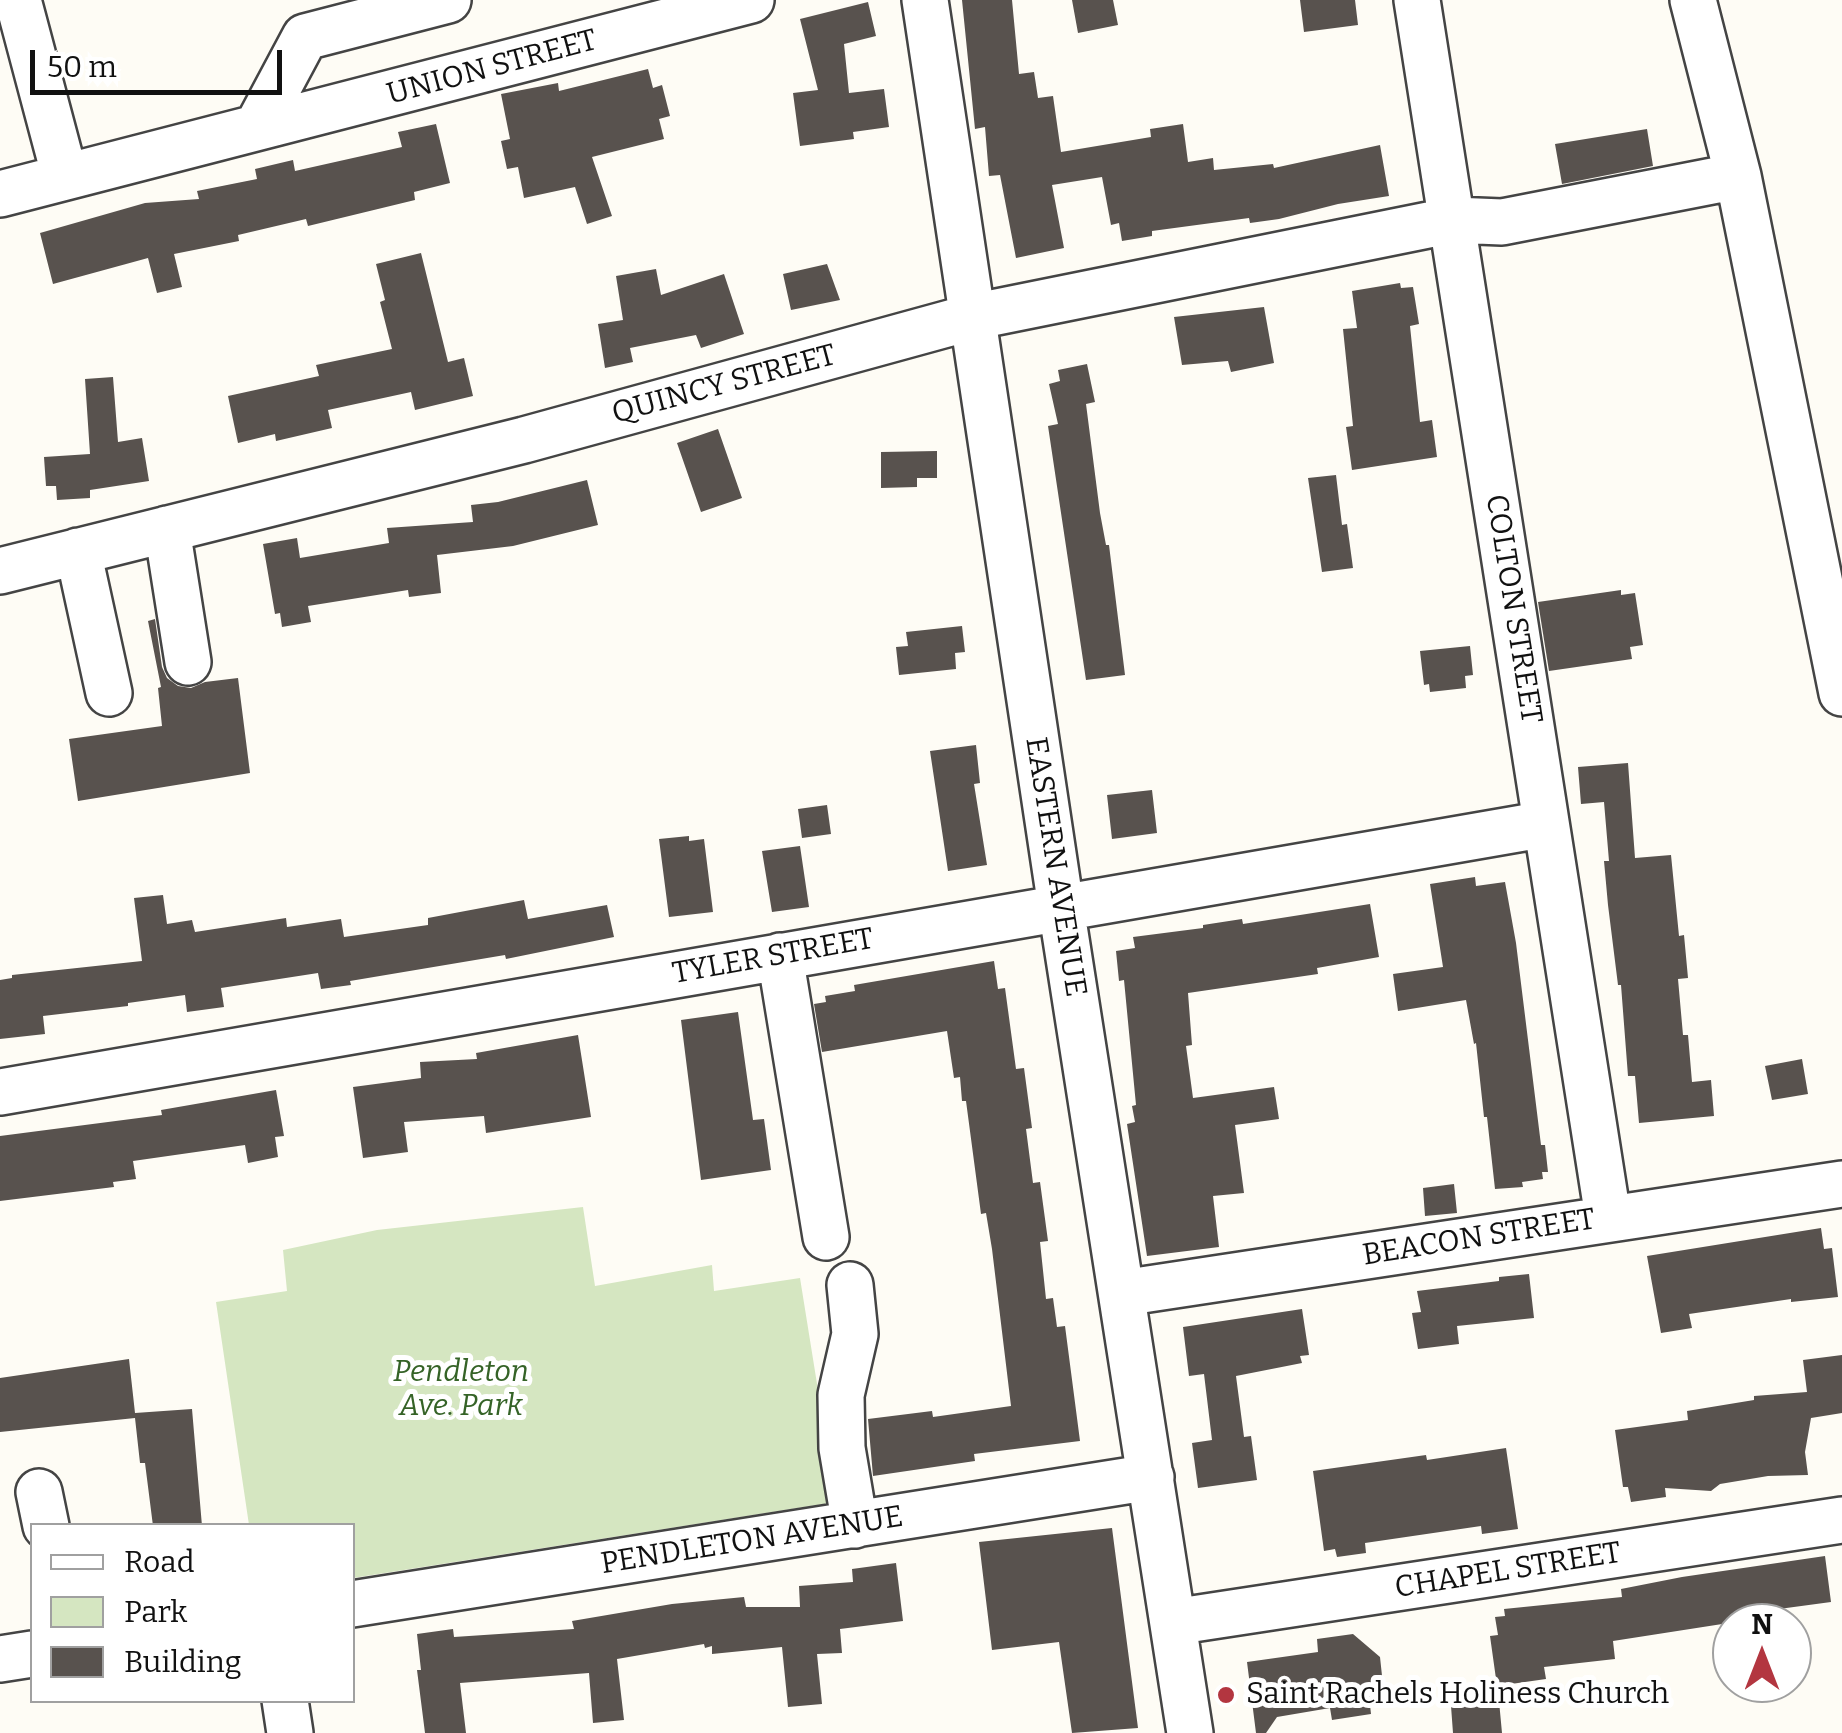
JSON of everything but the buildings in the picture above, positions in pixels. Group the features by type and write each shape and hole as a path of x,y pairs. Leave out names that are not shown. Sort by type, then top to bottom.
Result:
{"street":[{"path":"18,0 65,177"},
{"path":"257,128 305,36 448,0"},
{"name":"EASTERN AVENUE","path":"925,0 1060,907 1190,1733"},
{"name":"COLTON STREET","path":"1416,0 1608,1218"},
{"path":"1692,0 1738,176 1842,693"},
{"name":"UNION STREET","path":"0,194 731,2"},
{"name":"QUINCY STREET","path":"0,571 524,440 972,317 1453,220 1502,222 1738,176"},
{"path":"168,530 188,662"},
{"path":"78,551 110,693"},
{"name":"TYLER STREET","path":"0,1092 1546,824"},
{"path":"780,956 826,1237"},
{"name":"BEACON STREET","path":"1122,1293 1839,1185"},
{"path":"850,1285 855,1334 840,1395 842,1448 855,1525"},
{"name":"PENDLETON AVENUE","path":"355,1604 1151,1477"},
{"name":"CHAPEL STREET","path":"1173,1622 1842,1520"},
{"path":"0,1659 30,1654"},
{"path":"285,1703 290,1733"}],"green space":[{"name":"Pendleton Ave. Park","path":"583,1207 595,1286 712,1265 714,1291 800,1278 836,1502 355,1578 355,1523 249,1523 216,1302 287,1291 283,1250 377,1230"}],"place":[{"name":"Saint Rachels Holiness Church","path":"1226,1695"}]}
